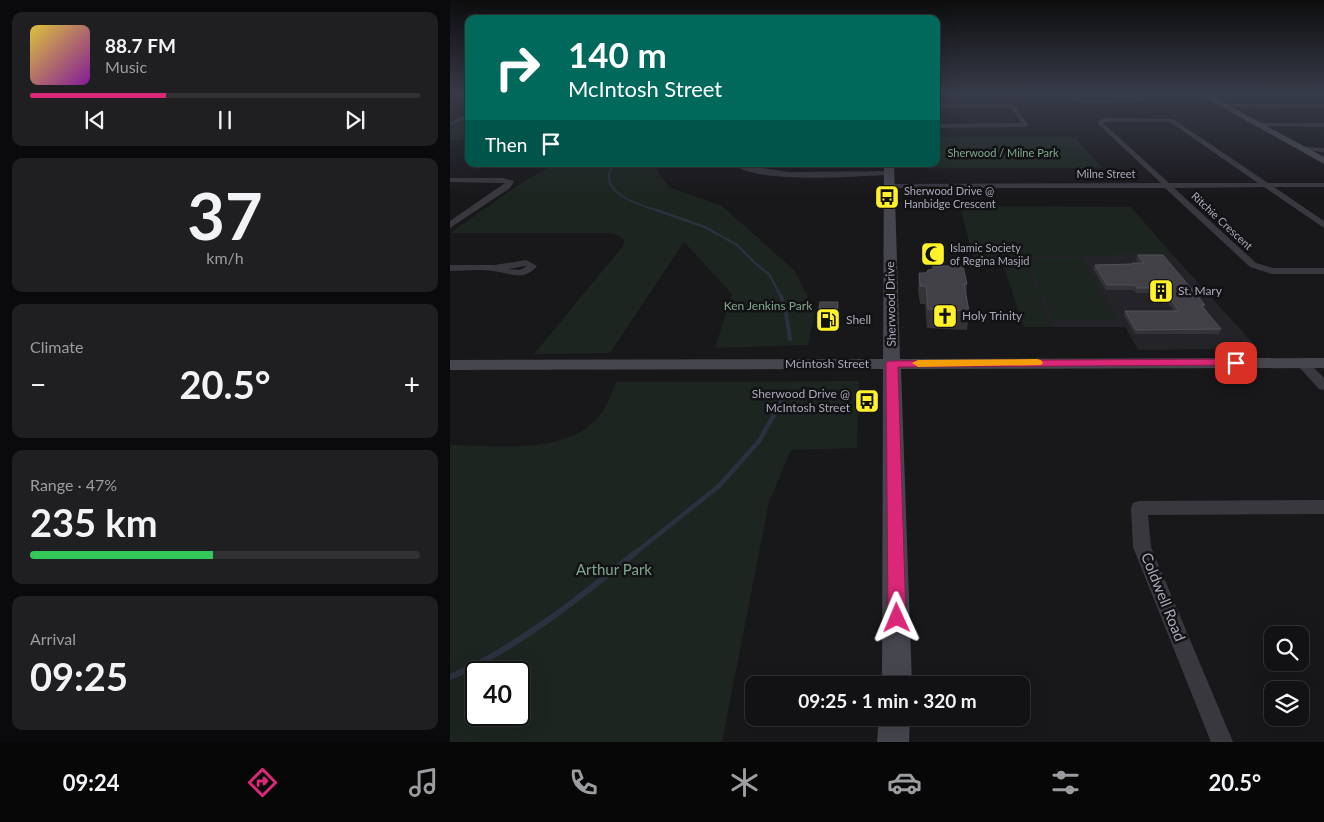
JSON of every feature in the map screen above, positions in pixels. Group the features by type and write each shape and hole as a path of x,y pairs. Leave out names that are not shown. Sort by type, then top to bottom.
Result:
{"street":[{"name":"Ritchie Crescent","path":"1105,128 1253,265 1272,271 1324,272"},
{"name":"Ritchie Crescent","path":"1181,128 1266,185"},
{"path":"1265,128 1324,160"},
{"path":"1304,150 1324,150"},
{"name":"Milne Street","path":"745,167 774,173 889,174 1167,185 1324,185"},
{"name":"Sherwood Drive","path":"889,174 897,676"},
{"path":"450,180 510,181 507,186 450,225"},
{"path":"1266,185 1324,225"},
{"path":"450,218 461,218"},
{"path":"450,268 495,268"},
{"path":"1302,363 1324,386"},
{"name":"McIntosh Street","path":"450,365 1324,363"},
{"name":"Coldwell Road","path":"1222,742 1142,547 1139,508 1324,507"},
{"path":"893,742 894,726"}],"shaded area":[{"path":"1022,253 1171,253 1258,349 1138,350 1125,327 1052,327"}],"green space":[{"path":"450,128 465,128 465,140 450,140"},
{"name":"Sherwood / Milne Park","path":"940,137 1075,137 1102,168 903,168 940,167"},
{"name":"Ken Jenkins Park","path":"655,167 669,187 722,206 794,270 815,311 808,345 715,348 732,294 684,242 610,353 534,354 623,246 624,240 611,233 450,233 518,185 548,168"},
{"path":"960,206 1131,207 1171,253 1114,253 1116,256 1024,256 1052,327 1024,327 1002,261 974,261"},
{"path":"1028,258 1081,258 1117,320 1053,320"},
{"name":"Arthur Park","path":"859,381 857,448 791,450 769,502 722,742 450,742 450,445 530,446 550,443 585,429 599,416 611,396 616,382"}],"building":[{"path":"922,244 942,244 944,255 923,255"},
{"name":"St. Mary","path":"1138,255 1163,255 1205,305 1201,305 1221,329 1136,330 1125,311 1179,311 1162,288 1137,288 1135,285 1107,285 1095,265 1144,263"},
{"path":"933,266 963,266 967,284 964,284 969,311 928,309 926,286 920,286 919,273 926,273 928,270 933,269"},
{"path":"820,302 838,302 836,320 817,320"}],"waterway":[{"path":"612,167 609,175 610,182 620,195 645,207 660,211"},
{"path":"656,210 705,227 737,245 769,274 781,297"},
{"path":"781,296 790,339"},
{"path":"777,409 786,393"},
{"path":"634,554 719,486 759,441 778,408"},
{"path":"450,677 499,652 523,637 569,605 635,553"}],"slow traffic":[{"path":"918,363 1037,363"}],"place":[{"name":"Sherwood Drive @ Hanbidge Crescent","path":"887,197"},
{"name":"Islamic Society of Regina Masjid","path":"933,254"},
{"name":"St. Mary","path":"1161,291"},
{"name":"Holy Trinity","path":"945,316"},
{"name":"Shell","path":"828,320"},
{"name":"Sherwood Drive @ McIntosh Street","path":"867,401"}],"route":[{"path":"897,618 892,364 1236,363"}]}
